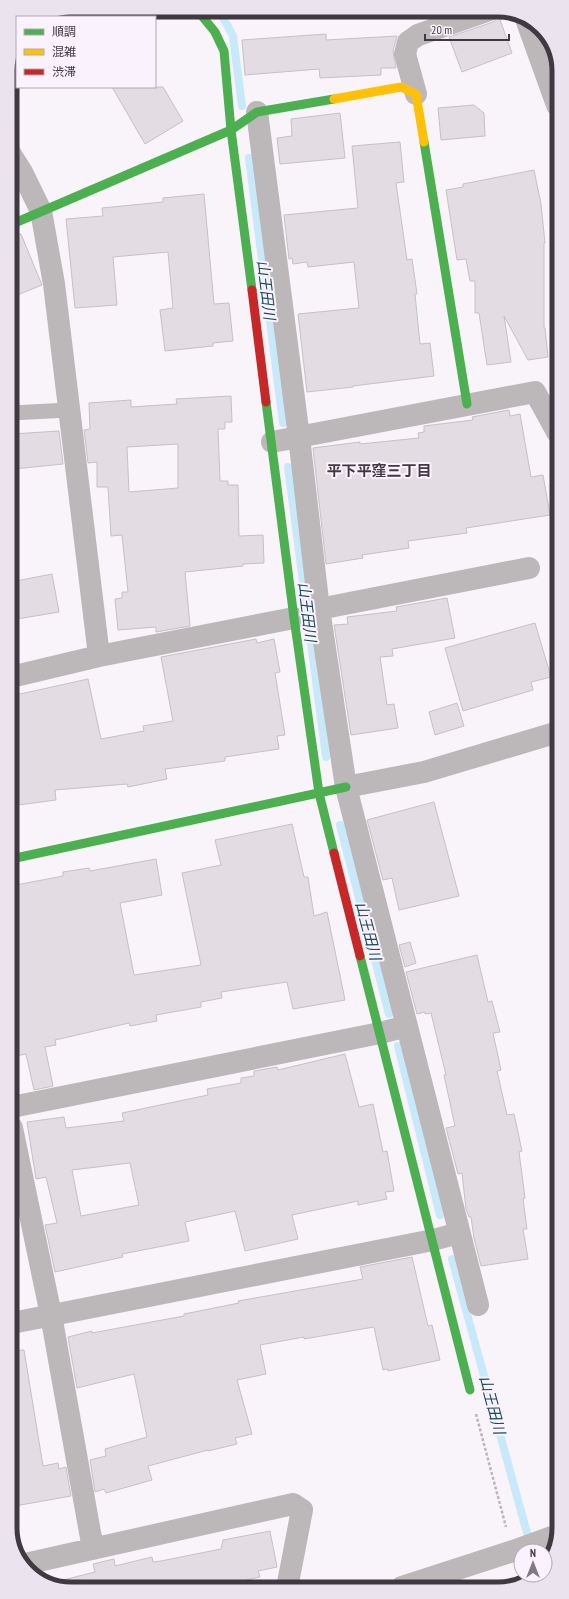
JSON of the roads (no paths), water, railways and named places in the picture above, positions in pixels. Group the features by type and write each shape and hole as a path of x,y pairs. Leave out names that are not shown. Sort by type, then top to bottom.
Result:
{"street":[{"path":"203,17 215,32 224,51 230,130 294,618 319,793 470,1390"},
{"path":"467,404 416,94 404,54 408,42 418,35 469,17"},
{"path":"529,26 552,91"},
{"path":"17,222 230,130 257,112 401,87 416,94"},
{"path":"257,112 300,437 319,609 346,787 478,1304"},
{"path":"17,164 41,211 54,284 99,656"},
{"path":"272,442 535,392 552,423"},
{"path":"319,609 529,568"},
{"path":"17,676 99,656 294,618"},
{"path":"17,858 346,787 424,772 552,734"},
{"path":"17,1106 380,1033 407,1026"},
{"path":"17,1152 51,1315 93,1549"},
{"path":"17,1322 433,1240 459,1233"},
{"path":"31,1565 93,1549 293,1504 302,1510 288,1582"},
{"path":"417,1582 549,1538"}],"lane":[{"path":"17,413 69,410"}],"waterway":[{"name":"山王田川","path":"223,17 233,36 242,106"},
{"name":"山王田川","path":"249,158 283,423"},
{"name":"山王田川","path":"288,467 326,757"},
{"name":"山王田川","path":"340,825 389,1014"},
{"name":"山王田川","path":"398,1046 440,1215"},
{"name":"山王田川","path":"452,1259 530,1543"}],"district":[{"name":"平下平窪三丁目","path":"379,471"}]}
